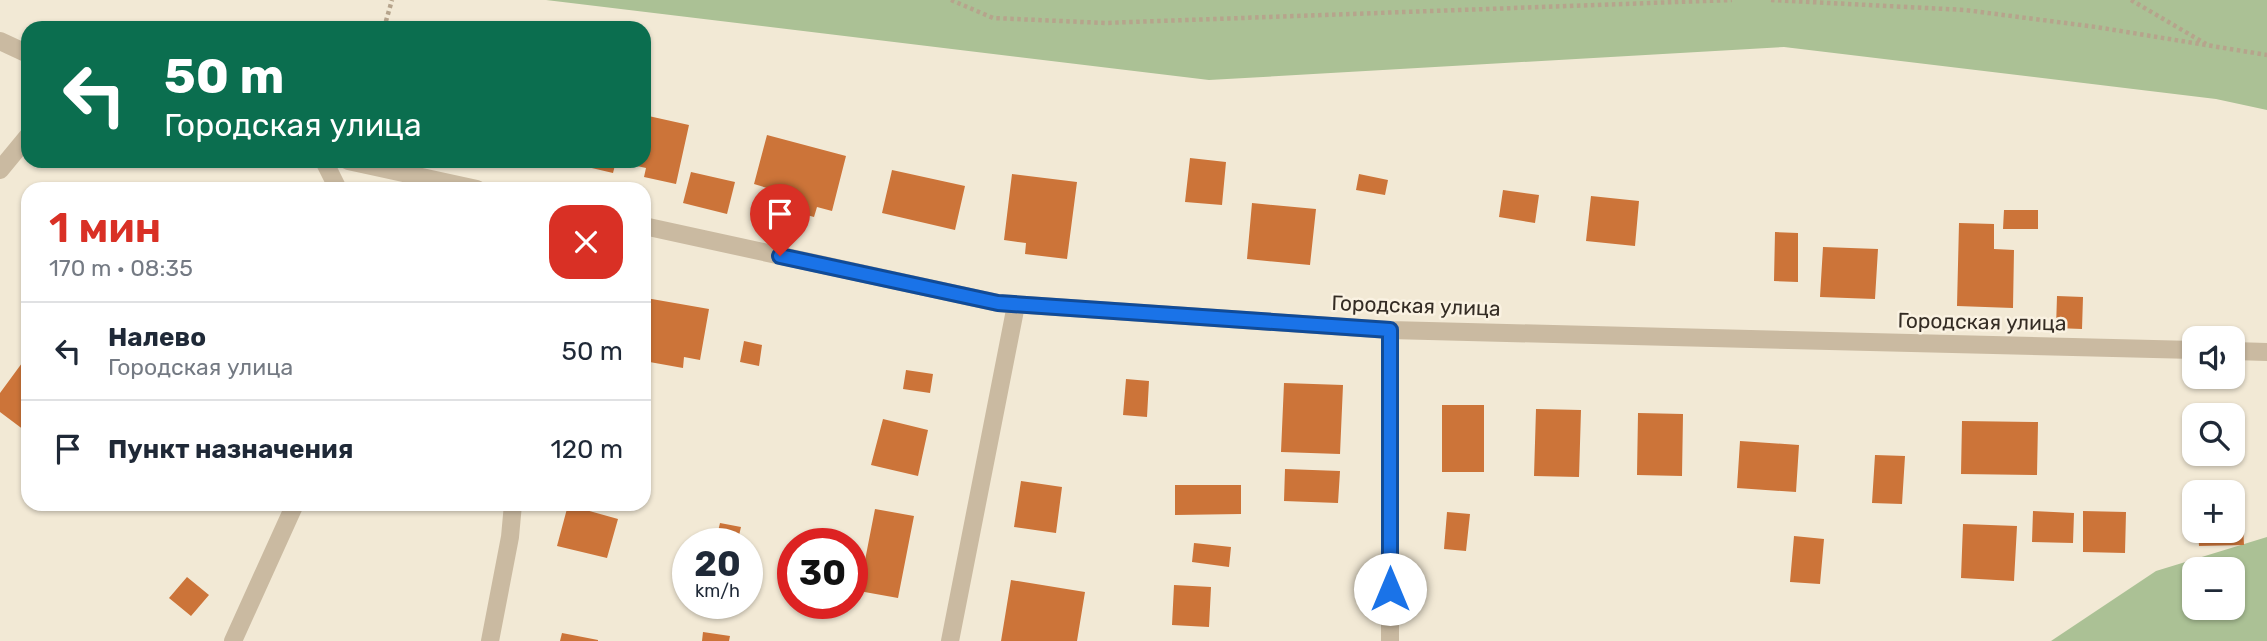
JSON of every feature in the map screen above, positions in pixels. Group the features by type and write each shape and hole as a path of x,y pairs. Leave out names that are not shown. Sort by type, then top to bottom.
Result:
{"street":[{"path":"0,41 21,51"},
{"path":"0,170 21,144"},
{"path":"380,168 445,182"},
{"name":"Городская улица","path":"651,228 998,303 1390,330 2182,350"},
{"path":"950,641 1016,304"},
{"path":"1390,330 1390,641"},
{"path":"2245,351 2267,352"},
{"path":"233,641 292,511"},
{"path":"490,641 512,511"}],"path":[{"path":"386,21 392,0"},
{"path":"951,0 993,18 1105,23 1732,0"},
{"path":"1771,0 1965,10 2096,27 2267,55"},
{"path":"2131,0 2210,46"}],"green space":[{"path":"546,0 2267,0 2267,110 2216,99 1784,47 1209,80"},
{"path":"2267,537 2267,641 2051,641 2156,571 2182,563 2182,620 2245,620 2245,557 2202,557"}],"building":[{"path":"651,117 689,125 676,184 644,177 646,168 651,168"},
{"path":"767,135 846,156 832,211 817,207 814,217 763,203 767,188 754,184"},
{"path":"1190,158 1226,162 1222,205 1185,202"},
{"path":"592,168 614,168 613,173"},
{"path":"892,170 965,186 955,230 882,213"},
{"path":"691,172 735,182 727,214 683,203"},
{"path":"1012,174 1077,182 1067,259 1025,254 1026,243 1004,240"},
{"path":"1359,174 1388,180 1385,195 1356,190"},
{"path":"1503,190 1539,195 1535,223 1499,217"},
{"path":"1591,196 1639,201 1635,246 1586,241"},
{"path":"1252,203 1316,209 1310,265 1247,259"},
{"path":"2004,210 2038,210 2038,229 2003,229"},
{"path":"1959,223 1994,224 1994,249 2014,250 2013,308 1957,306"},
{"path":"1775,232 1798,233 1798,282 1774,281"},
{"path":"1823,247 1878,249 1875,299 1820,297"},
{"path":"2057,296 2083,297 2082,329 2056,328"},
{"path":"651,299 709,309 700,360 684,357 683,368 651,362"},
{"path":"744,341 762,345 759,366 740,362"},
{"path":"21,364 21,428 0,412 0,393"},
{"path":"906,370 933,374 930,393 903,389"},
{"path":"1126,379 1149,381 1147,417 1123,415"},
{"path":"1284,383 1343,385 1340,454 1281,452"},
{"path":"1442,405 1484,405 1484,472 1442,472"},
{"path":"1536,409 1581,410 1579,477 1534,476"},
{"path":"1638,413 1683,414 1682,476 1637,475"},
{"path":"883,419 928,430 918,476 871,465"},
{"path":"1962,421 2038,422 2037,475 1961,474"},
{"path":"1740,441 1799,445 1796,492 1737,488"},
{"path":"1875,455 1905,456 1902,504 1872,503"},
{"path":"1285,469 1340,471 1338,503 1284,501"},
{"path":"1021,481 1062,487 1056,533 1014,527"},
{"path":"1175,485 1241,485 1241,514 1175,515"},
{"path":"875,509 914,516 898,598 868,593 868,545"},
{"path":"566,511 589,511 618,519 607,558 557,546"},
{"path":"2033,511 2074,513 2073,543 2032,542"},
{"path":"2083,511 2126,512 2125,553 2083,552"},
{"path":"1447,512 1470,514 1466,551 1444,549"},
{"path":"720,523 741,527 741,528 719,528"},
{"path":"1963,524 2017,526 2014,581 1961,578"},
{"path":"1794,536 1824,539 1820,584 1790,582"},
{"path":"1194,543 1231,547 1229,567 1192,562"},
{"path":"2199,543 2244,545 2199,546"},
{"path":"187,577 209,595 191,616 169,598"},
{"path":"1011,580 1085,592 1077,641 1001,641"},
{"path":"1174,585 1211,587 1209,627 1172,625"},
{"path":"703,632 730,636 729,641 702,641"},
{"path":"562,633 598,640 598,641 560,641"}],"route":[{"path":"780,256 998,303 1390,330 1390,589"}]}
